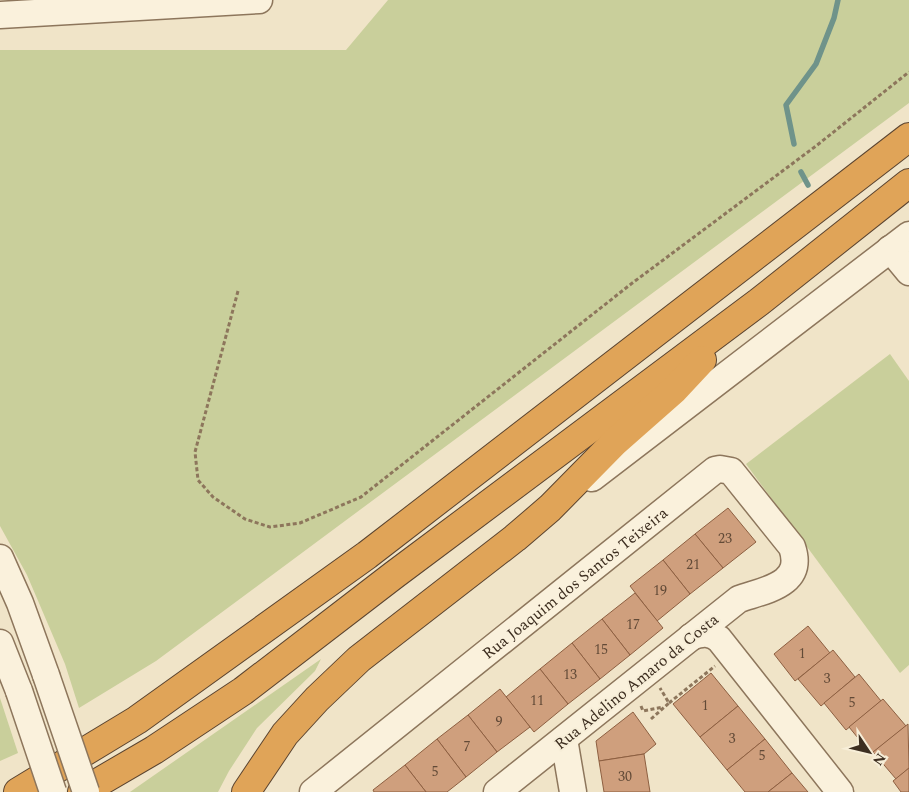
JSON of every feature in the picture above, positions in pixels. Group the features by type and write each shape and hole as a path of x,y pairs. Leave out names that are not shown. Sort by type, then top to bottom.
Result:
{"highway":[{"path":"18,792 137,720 367,556 909,137"},
{"path":"84,792 154,750 243,692 394,575 759,302 909,183"},
{"path":"246,792 285,734 317,699 352,666 550,508 615,442 674,390 759,302"}],"street":[{"path":"0,15 259,0"},
{"path":"550,508 575,491 900,242 909,272"},
{"name":"Rua Joaquim dos Santos Teixeira","path":"313,792 715,470 726,470 735,475 792,547 795,555 794,564 788,578 782,584"},
{"path":"0,558 20,603 46,675 84,792"},
{"name":"Rua Adelino Amaro da Costa","path":"497,792 738,599 782,584"},
{"path":"691,637 700,634 714,635 840,792"},
{"path":"0,643 20,691 53,792"},
{"path":"564,738 573,792"}],"path":[{"path":"238,291 195,452 198,480 213,496 245,520 270,527 300,523 361,497 631,284 816,146 909,72"},
{"path":"651,719 730,653"},
{"path":"666,698 669,703"},
{"path":"641,704 643,711 664,707"}],"green space":[{"path":"388,0 909,0 909,103 156,661 79,708 65,664 27,575 0,526 0,50 346,50"},
{"path":"890,354 909,381 909,665 900,673 746,464"},
{"path":"321,659 315,671 257,728 229,771 218,792 130,792"},
{"path":"0,698 18,753 0,761"}],"building":[{"path":"728,508 756,542 723,568 695,534"},
{"path":"695,534 723,568 690,594 663,560"},
{"path":"663,560 690,594 657,621 630,586"},
{"path":"635,593 663,628 630,655 602,619"},
{"path":"602,619 630,655 600,679 572,643"},
{"path":"808,626 830,653 795,681 774,654"},
{"path":"572,643 600,679 568,704 540,669"},
{"path":"833,650 855,677 821,706 798,679"},
{"path":"540,669 568,704 534,732 506,697"},
{"path":"711,673 738,706 700,737 673,704"},
{"path":"859,674 881,701 846,730 824,703"},
{"path":"500,689 530,727 497,752 468,715"},
{"path":"883,699 906,726 871,754 849,727"},
{"path":"738,706 765,739 727,770 700,737"},
{"path":"633,712 656,744 644,754 599,761 596,741"},
{"path":"468,715 497,752 466,777 437,739"},
{"path":"908,724 909,768 896,779 873,752"},
{"path":"437,739 466,777 447,792 426,792 405,765"},
{"path":"765,739 792,773 768,792 745,792 727,770"},
{"path":"644,754 650,792 604,792 599,761"},
{"path":"405,765 426,792 374,792 373,790"},
{"path":"909,768 909,792 901,792 893,781"},
{"path":"792,773 808,792 768,792"}],"waterway":[{"path":"794,144 786,105 816,64 834,18 838,0"},
{"path":"801,172 808,185"}]}
